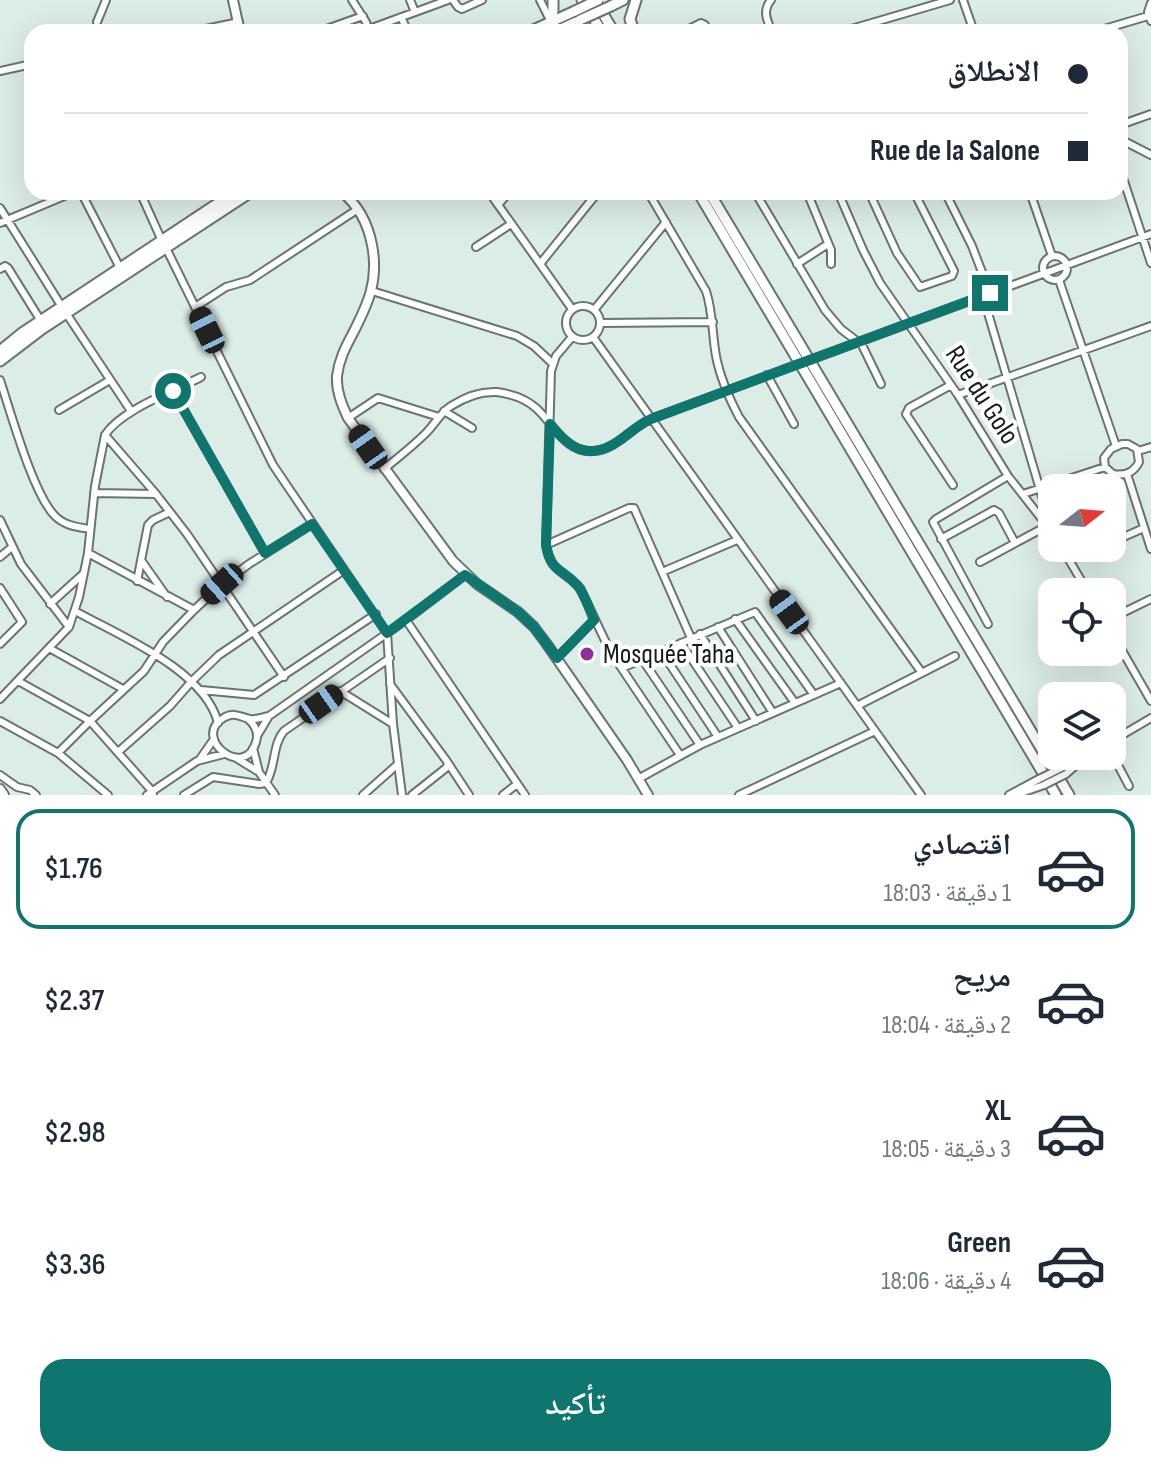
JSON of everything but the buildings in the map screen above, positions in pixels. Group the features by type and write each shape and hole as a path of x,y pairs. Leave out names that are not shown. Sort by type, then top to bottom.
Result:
{"main road":[{"path":"233,0 239,24"},
{"path":"552,24 553,0"},
{"path":"582,0 597,24"},
{"path":"576,22 597,0 610,24"},
{"path":"576,22 623,0"},
{"path":"632,24 630,19 636,0"},
{"path":"0,361 120,268 164,245 224,200"},
{"path":"0,351 22,333 64,311 238,200"},
{"path":"350,200 366,223 375,259 372,291 341,357 337,378 348,418 465,575 534,627 648,795"},
{"path":"703,200 1056,795"},
{"path":"714,200 1069,795"},
{"path":"0,789 4,795"}],"street":[{"path":"97,22 106,0"},
{"path":"352,0 366,24"},
{"path":"410,0 415,12"},
{"path":"385,24 451,0 464,8 482,0"},
{"path":"540,0 551,24"},
{"path":"868,24 950,0"},
{"path":"963,0 971,24"},
{"path":"769,3 765,14 769,24"},
{"path":"1126,24 1150,18 1148,9 1151,3"},
{"path":"340,24 363,16"},
{"path":"401,17 404,24"},
{"path":"0,71 24,66"},
{"path":"1128,122 1151,114"},
{"path":"1128,143 1151,155"},
{"path":"1128,194 1151,263"},
{"path":"0,223 54,200"},
{"path":"85,200 120,268"},
{"path":"144,200 273,465 387,633 393,724 402,795"},
{"path":"495,200 572,309"},
{"path":"498,205 502,200"},
{"path":"540,264 592,200"},
{"path":"653,200 702,280 710,302 716,357 726,390 744,426 922,673"},
{"path":"760,200 825,310 841,329 859,341 881,384"},
{"path":"810,200 832,256 831,264"},
{"name":"Rue du Golo","path":"842,200 880,283 958,395 1008,476 1038,513"},
{"path":"873,200 897,253 920,287 952,276 954,271 918,200"},
{"path":"949,200 972,246 1038,480"},
{"path":"1033,200 1052,256"},
{"path":"0,208 131,411"},
{"path":"195,307 231,285 250,280 358,209"},
{"path":"594,310 666,222"},
{"path":"476,247 511,224"},
{"path":"384,469 462,399 492,392 521,398 534,406 563,440 581,450 594,452 620,440 651,419 1151,234"},
{"path":"797,264 828,244"},
{"path":"1052,256 1061,257 1067,264 1066,274 1059,280 1050,279 1044,273 1045,261 1052,256"},
{"path":"0,269 5,266 9,270 41,321"},
{"path":"1059,280 1116,446"},
{"path":"372,291 517,336 534,346 552,363"},
{"path":"584,305 594,310 600,323 598,331 593,337 582,340 572,337 565,323 572,309 584,305"},
{"path":"600,323 713,322"},
{"path":"958,395 1151,326"},
{"path":"572,337 552,363 546,545 550,561 580,588 594,620 622,668 680,755"},
{"path":"593,337 921,795"},
{"path":"767,375 794,424"},
{"path":"0,699 69,627 88,553 94,493 105,435 131,411 201,377"},
{"path":"0,380 47,506 64,523 90,529"},
{"path":"59,410 110,380"},
{"path":"951,385 909,408 906,414 953,485"},
{"path":"173,391 265,553"},
{"path":"348,418 378,398 442,414 472,428"},
{"path":"105,435 170,512 284,677"},
{"path":"1128,444 1138,451 1137,466 1127,474 1113,474 1105,467 1106,453 1116,446 1128,444"},
{"path":"1138,451 1151,447"},
{"path":"1082,474 1105,467"},
{"path":"1127,474 1151,549"},
{"path":"988,624 933,525 936,519 1008,476"},
{"path":"1023,494 1038,488"},
{"path":"94,493 156,494"},
{"path":"546,545 634,508 691,638"},
{"path":"941,539 994,510 999,513 1015,543"},
{"path":"137,581 148,525 170,512"},
{"path":"0,520 21,564 69,627"},
{"path":"58,753 144,671 168,635 222,584 312,524"},
{"path":"1126,536 1144,528"},
{"path":"980,562 1038,534"},
{"path":"662,572 737,540"},
{"path":"0,557 12,547"},
{"path":"88,553 194,610"},
{"path":"141,560 167,597"},
{"path":"118,752 170,706 219,655 344,570"},
{"path":"50,604 84,573"},
{"path":"236,758 253,748 269,716 465,575"},
{"path":"0,588 22,622 0,644"},
{"path":"1126,611 1151,599"},
{"path":"75,611 172,665 201,690 211,704 218,723"},
{"path":"622,668 753,612 757,613 814,695"},
{"path":"201,690 252,696 376,614"},
{"path":"735,619 795,703"},
{"path":"406,620 525,795"},
{"path":"557,658 594,620"},
{"path":"718,627 773,713"},
{"path":"700,634 756,721"},
{"path":"681,643 738,728"},
{"path":"49,648 123,689"},
{"path":"661,651 718,737"},
{"path":"857,706 955,656"},
{"path":"1126,657 1151,701"},
{"path":"266,783 281,734 390,658"},
{"path":"642,659 700,745"},
{"path":"18,681 90,721 151,794 197,761 214,739"},
{"path":"638,779 700,745 841,683"},
{"path":"390,684 469,795"},
{"path":"340,691 393,724"},
{"path":"211,704 230,715"},
{"path":"259,772 217,748 214,731 218,723 230,715 248,719 269,716"},
{"path":"1126,733 1151,718"},
{"path":"248,719 257,736"},
{"path":"0,721 58,753 108,795"},
{"path":"739,795 875,731"},
{"path":"253,748 259,772 275,795"},
{"path":"197,761 224,754"},
{"path":"363,795 398,764"},
{"path":"412,795 448,764"},
{"path":"1011,795 1062,770"},
{"path":"1120,770 1129,786"},
{"path":"0,775 36,795"},
{"path":"184,795 213,777 266,783"},
{"path":"503,795 517,784"}],"place":[{"name":"Mosquée Taha","path":"587,654"}],"route":[{"path":"173,391 265,553 312,524 387,633 465,575 518,612 534,627 557,658 594,620 580,588 555,568 548,554 550,424 572,446 594,452 620,440 641,423 990,293"}]}
